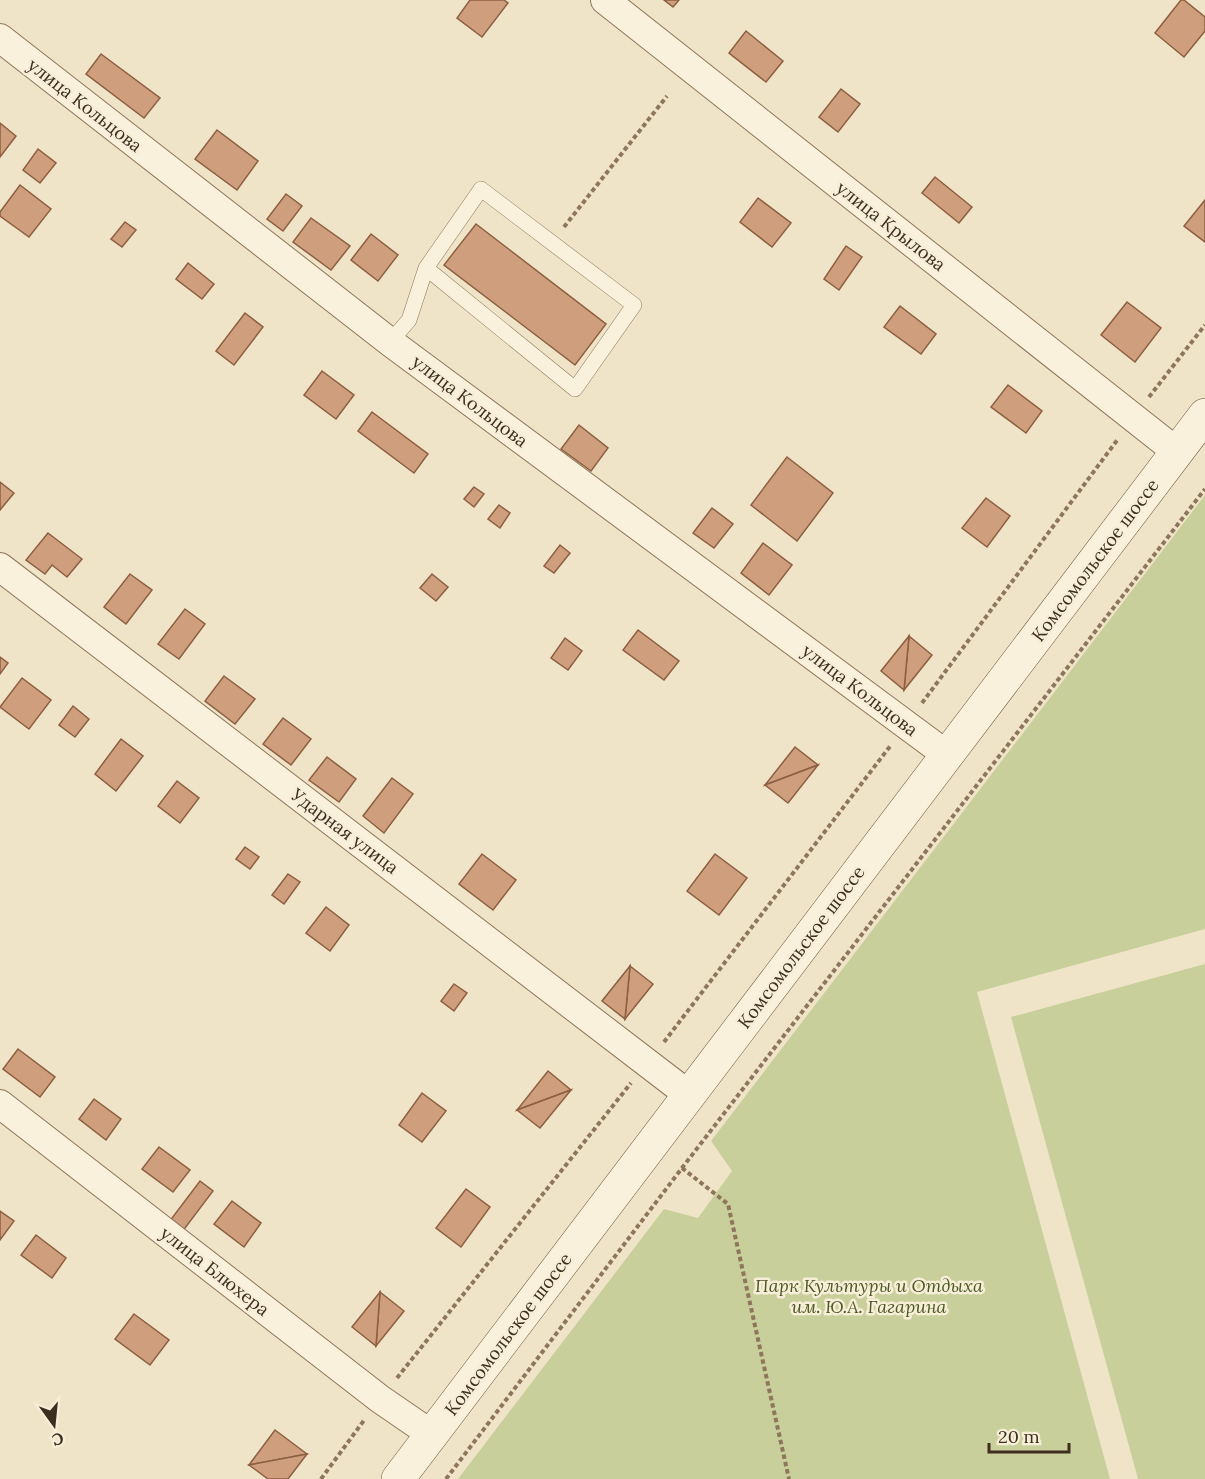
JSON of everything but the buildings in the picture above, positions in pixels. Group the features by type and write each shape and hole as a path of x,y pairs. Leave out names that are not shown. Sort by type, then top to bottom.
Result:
{"main road":[{"name":"Комсомольское шоссе","path":"398,1479 1205,415"}],"street":[{"name":"улица Крылова","path":"606,0 1177,452"},
{"name":"улица Кольцова","path":"0,38 390,342 947,755"},
{"name":"Ударная улица","path":"0,567 689,1095"},
{"name":"улица Блюхера","path":"0,1104 380,1399 431,1434"}],"lane":[{"path":"390,342 409,320 426,268 481,189 634,305 575,389 426,268"}],"path":[{"path":"551,242 667,96"},
{"path":"321,1479 380,1399 648,1063 1205,325"},
{"path":"446,1479 682,1168 1205,489"},
{"path":"682,1168 728,1204 789,1479"}],"green space":[{"name":"Парк Культуры и Отдыха им. Ю.А. Гагарина","path":"1205,495 1205,929 977,992 1110,1479 458,1479 664,1209 698,1218 732,1171 711,1141"},
{"path":"1205,964 1205,1479 1138,1479 1011,1017"}]}
